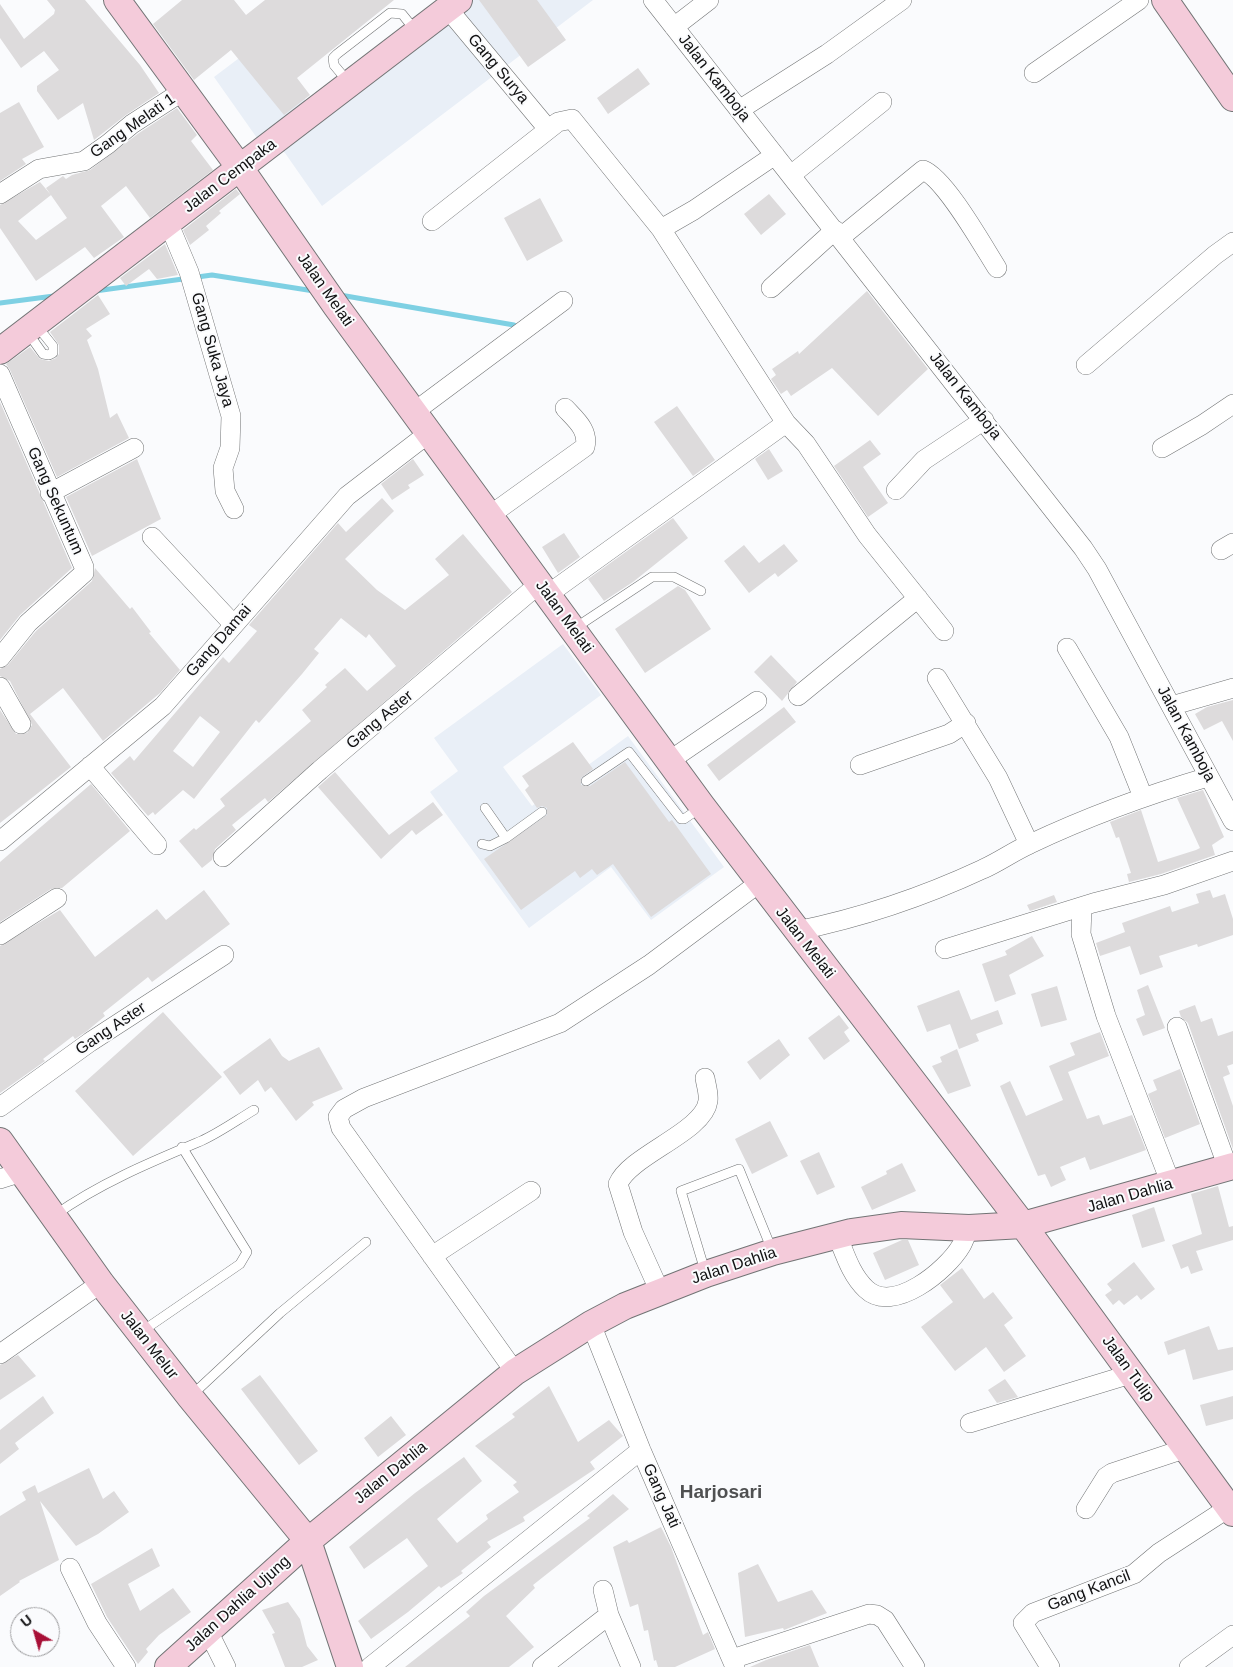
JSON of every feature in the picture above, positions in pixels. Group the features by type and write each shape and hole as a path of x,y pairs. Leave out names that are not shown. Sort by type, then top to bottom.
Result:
{"street":[{"name":"Jalan Melati","path":"117,0 240,168 336,306 702,806 759,883 1023,1225"},
{"name":"Jalan Kamboja","path":"653,0 1065,523 1092,562 1233,821"},
{"path":"674,27 709,0"},
{"path":"739,110 827,54 902,0"},
{"path":"1034,73 1139,0"},
{"path":"1172,2 1233,98"},
{"name":"Jalan Cempaka","path":"0,351 454,4"},
{"name":"Gang Surya","path":"454,4 548,129"},
{"name":"Gang Melati 1","path":"0,194 40,170 84,160 108,144 132,124 183,91"},
{"path":"791,175 882,102"},
{"path":"432,220 548,129 564,119 572,119 661,228 786,423 806,444 867,535 944,631"},
{"path":"661,228 694,210 775,155"},
{"path":"771,288 838,233 923,170 929,172 949,195 997,268"},
{"name":"Gang Suka Jaya","path":"168,222 190,272 231,416 230,448 223,468 225,490 234,509"},
{"path":"1086,365 1215,255 1233,242"},
{"path":"414,412 563,301"},
{"name":"Gang Sekuntum","path":"0,374 84,568 84,573 28,624 0,658"},
{"path":"1162,448 1202,425 1233,404"},
{"path":"490,516 585,447 588,438 581,425 565,408"},
{"path":"896,490 924,460 984,420"},
{"name":"Gang Aster","path":"223,857 320,770 543,589 786,423"},
{"name":"Gang Damai","path":"0,841 162,706 347,496 429,433"},
{"path":"50,493 134,448"},
{"path":"152,537 234,625"},
{"path":"798,696 918,598"},
{"path":"1067,648 1119,737 1144,796"},
{"path":"937,678 998,778 1029,844"},
{"path":"0,687 21,724"},
{"path":"1171,706 1233,688"},
{"path":"669,761 757,701"},
{"path":"860,765 949,734 966,723"},
{"path":"90,766 157,845"},
{"path":"796,930 844,921 945,886 985,869 1029,844 1144,796 1208,777"},
{"path":"945,949 1164,885 1233,861"},
{"path":"515,1372 341,1128 338,1117 344,1109 364,1098 560,1023 649,965 759,883"},
{"path":"0,935 57,898"},
{"path":"1082,908 1081,934 1106,1016 1171,1184"},
{"name":"Gang Aster","path":"0,1107 90,1042 224,955"},
{"path":"1177,1027 1230,1167"},
{"path":"660,1292 633,1232 618,1182 632,1168 678,1134 702,1113 708,1102 705,1078"},
{"name":"Jalan Melur","path":"0,1141 11,1175 55,1216 101,1283 190,1397 308,1541"},
{"name":"Jalan Dahlia","path":"308,1541 515,1372 591,1324 660,1292 706,1274 773,1252 868,1228 901,1224 969,1228 1023,1225 1230,1167"},
{"path":"432,1256 532,1191"},
{"name":"Jalan Tulip","path":"1023,1225 1131,1374 1232,1508"},
{"path":"837,1235 851,1269 867,1291 894,1297 907,1293 927,1280 949,1260 961,1247 969,1228"},
{"path":"0,1354 101,1283"},
{"name":"Gang Jati","path":"591,1324 641,1450 734,1663"},
{"path":"970,1423 1131,1374"},
{"path":"1086,1509 1106,1477 1112,1473 1187,1448"},
{"path":"370,1667 641,1450"},
{"name":"Gang Kancil","path":"1050,1667 1023,1624 1033,1613 1134,1574 1159,1553 1232,1508"},
{"path":"308,1541 350,1667"},
{"name":"Jalan Dahlia Ujung","path":"168,1667 308,1541"},
{"path":"70,1568 97,1623 126,1667"},
{"path":"603,1590 609,1615 631,1667"},
{"path":"734,1663 869,1614 877,1615 885,1620 916,1667"},
{"path":"542,1667 609,1615"},
{"path":"208,1631 226,1667"},
{"path":"1189,1667 1233,1636"}],"lane":[{"path":"573,630 652,578 674,577 701,591"},
{"path":"586,781 629,752 681,819 684,819 702,806"},
{"path":"485,808 506,838"},
{"path":"482,844 490,846 506,838 542,812"},
{"path":"55,1216 92,1191 182,1147 201,1140 254,1110"},
{"path":"140,1332 240,1264 247,1252 182,1147"},
{"path":"706,1274 682,1191 739,1169 773,1252"},
{"path":"190,1397 280,1313 366,1242"}],"shaded area":[{"path":"444,0 593,0 322,206 285,153 257,138 214,77 263,40 307,102"},
{"path":"563,644 601,695 503,767 532,806 628,736 724,867 651,920 611,867 529,928 430,792 458,771 434,738"}],"building":[{"path":"47,0 85,0 140,65 159,93 126,115 94,140 83,103 58,120 37,91 37,86 59,70 44,51 21,68 0,38 0,4 24,39 54,14 55,10"},
{"path":"182,0 234,0 246,15 265,0 394,0 297,78 310,95 284,115 231,50 194,80 153,24"},
{"path":"479,0 537,0 566,40 528,67"},
{"path":"638,68 650,84 608,114 597,98"},
{"path":"19,102 44,147 22,159 26,164 0,181 0,113"},
{"path":"177,108 197,135 191,141 213,170 150,218 126,186 101,206 124,237 94,258 85,247 36,281 0,228 0,205 40,182 50,194 46,188 63,176 66,179 72,175 90,170 139,133","holes":["51,195 67,218 36,240 18,221"]},
{"path":"236,189 240,194 219,211 221,213 206,226 209,230 190,245 183,230"},
{"path":"769,194 786,214 761,235 744,214"},
{"path":"540,198 563,241 527,261 504,218"},
{"path":"165,244 178,275 157,279 149,269 126,286 120,278"},
{"path":"867,291 928,369 878,416 832,368 791,396 787,390 781,394 771,379 776,375 772,369 798,351 799,354"},
{"path":"98,295 110,314 86,329 92,336 87,340 98,369 110,418 117,413 129,438 57,477 6,364 30,347 40,359 49,361 56,358 59,354 59,345 50,332"},
{"path":"0,402 72,568 20,615 0,640"},
{"path":"677,406 715,460 693,476 654,422"},
{"path":"870,440 881,454 863,467 888,503 868,517 834,466"},
{"path":"769,449 783,471 768,480 755,459"},
{"path":"137,459 161,519 92,556 66,497"},
{"path":"413,459 424,475 408,485 410,488 392,500 381,484"},
{"path":"382,498 394,511 345,559 377,590 405,610 449,575 435,559 463,534 512,592 268,802 265,798 232,825 236,830 215,849 212,860 202,868 179,841 194,828 196,830 225,806 220,799 311,721 302,710 327,687 325,685 345,668 367,691 396,666 369,634 366,638 341,618 314,649 319,653 302,674 259,723 256,720 194,799 183,790 155,815 153,812 148,816 111,773 130,756 134,761 223,657 229,663 257,631 249,625 338,523 346,532","holes":["200,716 220,732 193,767 173,751"]},
{"path":"673,518 688,538 633,582 604,601 588,579"},
{"path":"564,533 580,557 558,573 542,547"},
{"path":"784,544 798,561 778,577 775,573 749,593 724,561 744,545 759,563"},
{"path":"95,568 130,609 132,607 151,632 149,633 180,670 160,693 103,741 63,688 30,714 71,767 0,823 0,710 16,734 27,733 32,725 10,681 0,676 0,669 8,665 36,631 92,581"},
{"path":"678,586 685,590 711,629 645,673 615,629"},
{"path":"771,655 797,682 782,701 754,672"},
{"path":"1233,700 1233,741 1222,721 1204,730 1195,714 1207,707"},
{"path":"784,707 796,722 719,781 707,765"},
{"path":"573,742 593,769 581,778 581,785 590,786 625,762 669,822 672,820 711,874 651,917 613,864 597,875 592,869 580,878 575,871 521,910 484,859 547,815 547,808 542,806 537,808 525,790 529,786 522,776"},
{"path":"335,772 389,835 433,802 443,815 416,835 412,830 381,859 318,787"},
{"path":"91,784 130,831 62,888 51,889 0,922 0,862"},
{"path":"1203,790 1224,837 1212,845 1215,855 1161,874 1129,882 1127,874 1131,873 1119,837 1116,838 1110,822 1141,810 1158,862 1196,850 1200,848 1177,798"},
{"path":"204,890 230,924 152,982 148,977 103,1013 105,1016 87,1031 75,1039 73,1036 43,1059 45,1061 0,1093 0,946 60,910 95,957 157,909 166,920"},
{"path":"1210,890 1213,898 1225,894 1233,919 1233,935 1198,947 1197,944 1159,956 1163,967 1140,975 1130,946 1100,956 1096,943 1125,932 1122,923 1170,906 1172,912 1199,903 1196,894"},
{"path":"1054,895 1057,902 1030,911 1027,905"},
{"path":"1032,936 1044,956 1009,975 1016,994 995,1002 982,964 1007,955 1005,951"},
{"path":"1148,985 1165,1028 1143,1036 1136,1019 1145,1015 1137,990"},
{"path":"1057,986 1067,1020 1041,1027 1031,994"},
{"path":"959,990 971,1020 998,1010 1003,1024 976,1034 979,1041 959,1049 950,1024 927,1032 917,1006"},
{"path":"1195,1005 1201,1022 1212,1018 1218,1036 1233,1031 1233,1064 1227,1066 1230,1074 1223,1077 1233,1106 1233,1149 1188,1023 1181,1017 1179,1011"},
{"path":"163,1012 222,1077 133,1156 75,1091"},
{"path":"839,1015 849,1028 844,1032 850,1041 824,1060 808,1038"},
{"path":"1100,1032 1109,1056 1068,1072 1087,1119 1099,1115 1103,1125 1132,1115 1146,1150 1090,1170 1085,1157 1060,1167 1066,1180 1051,1187 1045,1174 1038,1176 1000,1086 1010,1081 1026,1116 1063,1100 1049,1066 1075,1055 1070,1043"},
{"path":"270,1038 282,1056 289,1061 319,1047 343,1089 312,1102 314,1105 296,1121 271,1087 265,1092 258,1080 240,1095 223,1072"},
{"path":"779,1039 790,1055 760,1080 747,1062"},
{"path":"957,1049 971,1086 948,1094 932,1066 942,1062 940,1057"},
{"path":"1180,1069 1200,1124 1165,1138 1148,1094 1157,1090 1153,1080"},
{"path":"770,1121 788,1156 752,1174 735,1139"},
{"path":"819,1152 835,1187 817,1195 800,1161"},
{"path":"902,1163 916,1191 872,1210 861,1187 887,1174 886,1171"},
{"path":"1218,1186 1229,1227 1233,1226 1233,1240 1196,1251 1203,1270 1191,1274 1188,1266 1181,1269 1172,1245 1202,1234 1191,1194"},
{"path":"1154,1207 1165,1241 1142,1248 1132,1215"},
{"path":"902,1240 908,1240 919,1265 885,1280 873,1253"},
{"path":"1134,1262 1155,1289 1141,1300 1137,1295 1124,1305 1119,1300 1113,1305 1105,1295 1112,1290 1107,1284"},
{"path":"962,1268 984,1299 993,1292 1013,1318 1004,1325 1026,1356 1004,1372 986,1347 955,1371 921,1327 953,1302 940,1285"},
{"path":"1209,1326 1218,1350 1233,1347 1233,1370 1193,1380 1185,1349 1168,1355 1164,1342"},
{"path":"18,1355 36,1376 0,1400 0,1365"},
{"path":"260,1375 318,1451 299,1465 241,1389"},
{"path":"1005,1379 1018,1397 997,1403 988,1390"},
{"path":"549,1386 578,1442 609,1420 623,1436 590,1462 595,1469 523,1517 525,1521 487,1542 491,1547 461,1571 463,1573 441,1588 439,1586 371,1639 358,1621 428,1566 407,1538 364,1569 349,1547 415,1493 464,1457 482,1481 437,1519 457,1543 488,1519 486,1515 519,1492 513,1485 517,1482 475,1446 515,1417 512,1414"},
{"path":"43,1396 54,1413 15,1443 19,1449 0,1464 0,1430"},
{"path":"1233,1396 1233,1419 1206,1426 1200,1405"},
{"path":"391,1416 406,1435 378,1457 364,1438"},
{"path":"89,1468 103,1499 114,1491 129,1512 98,1534 76,1546 40,1501 59,1560 19,1581 0,1596 0,1516 26,1500 22,1492 35,1485 38,1493"},
{"path":"613,1494 629,1509 533,1585 535,1588 506,1616 534,1647 509,1667 405,1667 470,1616 466,1612 484,1596 590,1518 587,1516"},
{"path":"661,1527 671,1547 703,1635 708,1632 715,1649 675,1667 658,1667 656,1660 654,1661 648,1630 644,1631 638,1604 630,1607 613,1547 627,1540 629,1543"},
{"path":"152,1548 160,1566 128,1584 140,1611 173,1588 191,1612 159,1635 146,1649 148,1652 138,1664 107,1617 91,1584"},
{"path":"758,1564 778,1602 812,1590 827,1613 784,1630 783,1628 745,1637 738,1573"},
{"path":"288,1602 300,1619 307,1646 318,1660 302,1667 285,1667 272,1634 275,1633 262,1610"},
{"path":"810,1645 819,1667 750,1667 766,1660"}],"waterway":[{"path":"95,291 212,275 314,291"},
{"path":"340,295 514,325"},
{"path":"0,303 54,296"}],"district":[{"name":"Harjosari","path":"721,1493"}]}
